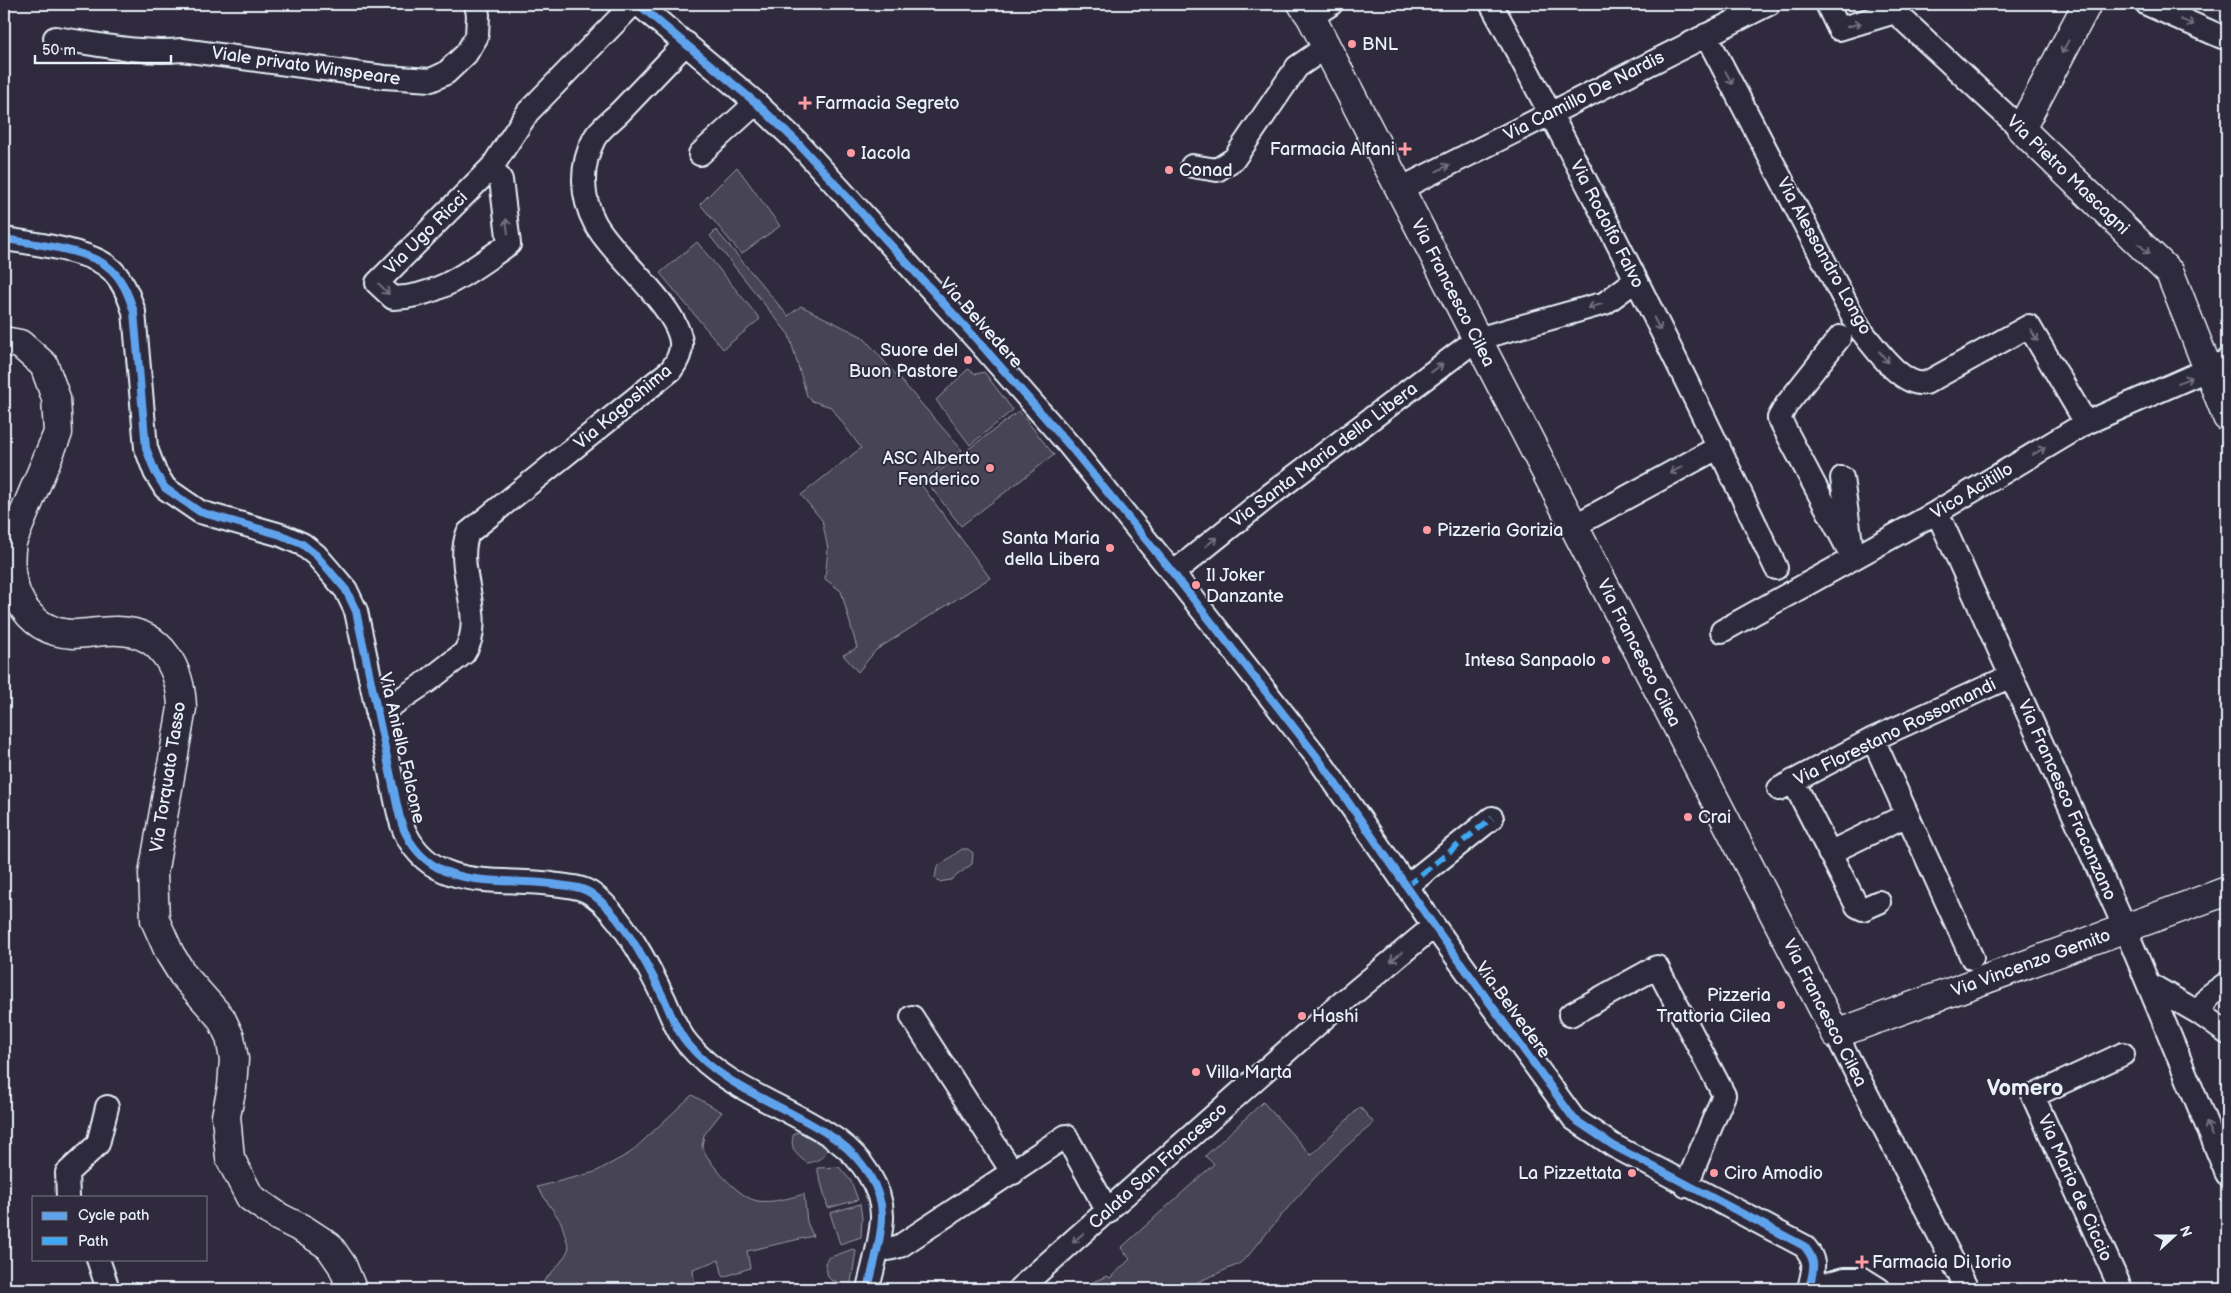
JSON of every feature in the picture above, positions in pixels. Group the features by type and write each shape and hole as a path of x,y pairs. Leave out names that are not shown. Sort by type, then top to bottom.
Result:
{"main road":[{"path":"2021,130 2088,4"},
{"name":"Via Francesco Cilea","path":"1309,7 1326,47 1836,1034"},
{"name":"Via Pietro Mascagni","path":"2021,130 2170,273 2218,365 2227,417"},
{"name":"Via Torquato Tasso","path":"4,341 20,344 44,365 56,398 58,433 12,542 9,592 30,615 49,630 73,634 131,632 147,638 169,657 177,673 182,690 182,708 153,874 155,920 170,954 183,975 221,1018 230,1037 234,1060 232,1087 226,1116 230,1158 250,1196 278,1217 304,1229 329,1246 342,1265 352,1289"},
{"name":"Via Vincenzo Gemito","path":"1836,1034 2227,892"}],"street":[{"name":"Viale privato Winspeare","path":"55,38 135,50 157,52 182,50 384,77 431,80 446,73 466,54 477,36 478,15 476,4"},
{"name":"Via Ugo Ricci","path":"492,167 501,180 509,244 450,284 414,298 393,298 377,282 492,167 528,112 633,4"},
{"name":"Via Belvedere","path":"638,4 756,103 796,141 978,341 1069,445 1174,573 1286,718 1574,1119 1614,1146 1686,1186 1804,1246 1813,1256 1814,1267 1808,1289"},
{"name":"Via Rodolfo Falvo","path":"1491,4 1552,113 1719,447 1776,568"},
{"name":"Via Camillo De Nardis","path":"1400,190 1769,4"},
{"path":"1827,4 1839,29 1895,8"},
{"path":"2147,4 2222,36 2227,35"},
{"name":"Via Pietro Mascagni","path":"1895,8 2021,130"},
{"name":"Via Alessandro Longo","path":"1706,35 1860,328 1889,364 1909,381 1918,384 1926,383 2029,326 2086,422"},
{"name":"Via Kagoshima","path":"377,715 428,681 464,653 468,647 472,627 464,554 468,533 671,370 678,360 681,344 677,328 657,300 595,224 587,206 583,183 586,159 595,138 686,43"},
{"path":"1192,166 1217,170 1234,159 1297,66 1326,47"},
{"path":"700,154 756,103"},
{"name":"Via Aniello Falcone","path":"4,239 80,254 108,266 128,291 134,312 146,448 155,472 166,488 200,512 281,534 302,544 316,555 346,590 356,611 377,715 405,833 428,864 443,872 466,878 572,886 591,894 628,934 650,970 686,1043 702,1060 729,1079 838,1141 863,1167 879,1197 882,1217 878,1246 868,1289"},
{"path":"1477,338 1605,303 1636,280"},
{"path":"1840,337 1787,404 1780,418 1853,558"},
{"name":"Via Santa Maria della Libera","path":"1174,573 1270,495 1477,338"},
{"name":"Vico Acitillo","path":"1722,631 1938,512 2086,422 2218,365"},
{"path":"1574,526 1719,447"},
{"path":"1842,478 1853,558"},
{"name":"Via Francesco Fracanzano","path":"1938,512 2125,928 2227,1174"},
{"name":"Via Florestano Rossomandi","path":"1829,853 1786,785 1873,739 2011,676"},
{"path":"1873,739 1972,958"},
{"path":"1879,902 1863,909 1857,906 1829,853 1907,815"},
{"path":"1407,886 1492,818"},
{"name":"Calata San Francesco","path":"1020,1289 1332,1011 1434,926"},
{"path":"1570,1015 1657,967 1724,1095 1686,1186"},
{"path":"2199,1013 2209,996 2227,983"},
{"path":"2149,984 2199,1013 2227,1033"},
{"path":"912,1017 1012,1173"},
{"name":"Via Francesco Cilea","path":"1836,1034 1967,1289"},
{"name":"Via Mario de Ciccio","path":"2121,1289 2033,1096 2123,1054"},
{"path":"68,1196 67,1173 98,1144 107,1107"},
{"path":"878,1246 889,1249 900,1246 1066,1136 1108,1212"},
{"path":"98,1260 108,1289"},
{"path":"1808,1289 1844,1279 1863,1279 1879,1289"}],"shaded area":[{"path":"737,167 780,226 741,254 700,204"},
{"path":"716,230 788,316 801,306 863,337 962,450 920,483 990,578 876,650 858,672 843,655 857,648 841,591 825,579 828,549 822,520 801,495 861,448 831,407 812,401 807,396 789,335 710,236"},
{"path":"697,242 760,319 723,349 660,273"},
{"path":"968,369 976,374 984,372 1013,410 970,445 936,400"},
{"name":"ASC Alberto Fenderico","path":"1019,411 1054,455 961,526 926,481"},
{"path":"962,849 968,849 973,853 972,864 951,880 939,882 935,878 937,867"},
{"path":"692,1095 722,1112 704,1135 702,1146 717,1170 742,1194 758,1201 776,1201 804,1194 807,1222 813,1236 747,1251 750,1268 723,1277 719,1260 693,1269 695,1289 541,1289 540,1286 559,1264 569,1248 561,1222 537,1187 595,1172 630,1153"},
{"path":"1263,1102 1311,1155 1360,1107 1374,1123 1356,1137 1323,1169 1249,1255 1239,1264 1182,1289 1086,1289 1083,1286 1107,1276 1110,1278 1130,1259 1121,1248 1214,1164 1205,1156"},
{"path":"799,1132 828,1148 822,1157 814,1162 807,1163 796,1154 792,1143 794,1133"},
{"path":"839,1167 851,1181 858,1200 828,1208 817,1168"},
{"path":"860,1204 862,1218 861,1237 840,1244 830,1213"},
{"path":"853,1249 856,1251 850,1289 838,1289 836,1281 832,1281 828,1277 825,1263 828,1258"}],"marked path":[{"path":"1407,886 1492,818"}],"cycle path":[{"path":"638,4 756,103 796,141 978,341 1069,445 1173,573 1317,757 1434,926 1574,1119 1614,1146 1804,1246 1813,1262 1809,1289"},
{"path":"4,239 72,251 98,260 112,270 121,281 134,312 146,448 155,472 165,488 200,512 281,535 302,544 316,555 346,590 356,611 400,820 418,853 433,865 451,873 470,878 567,886 583,889 592,894 614,915 625,929 651,973 681,1035 704,1060 740,1086 838,1141 855,1156 875,1185 881,1207 881,1227 868,1289"}],"place":[{"name":"BNL","path":"1352,44"},
{"name":"Farmacia Segreto","path":"805,103"},
{"name":"Farmacia Alfani","path":"1405,149"},
{"name":"Iacola","path":"851,153"},
{"name":"Conad","path":"1169,170"},
{"name":"Suore del Buon Pastore","path":"968,360"},
{"name":"ASC Alberto Fenderico","path":"990,468"},
{"name":"Pizzeria Gorizia","path":"1427,530"},
{"name":"Santa Maria della Libera","path":"1110,548"},
{"name":"Il Joker Danzante","path":"1196,585"},
{"name":"Intesa Sanpaolo","path":"1606,660"},
{"name":"Crai","path":"1688,817"},
{"name":"Pizzeria Trattoria Cilea","path":"1781,1005"},
{"name":"Hashi","path":"1302,1016"},
{"name":"Villa Marta","path":"1196,1072"},
{"name":"La Pizzettata","path":"1632,1173"},
{"name":"Ciro Amodio","path":"1714,1173"},
{"name":"Farmacia Di Iorio","path":"1862,1262"}],"district":[{"name":"Vomero","path":"2025,1088"}]}
